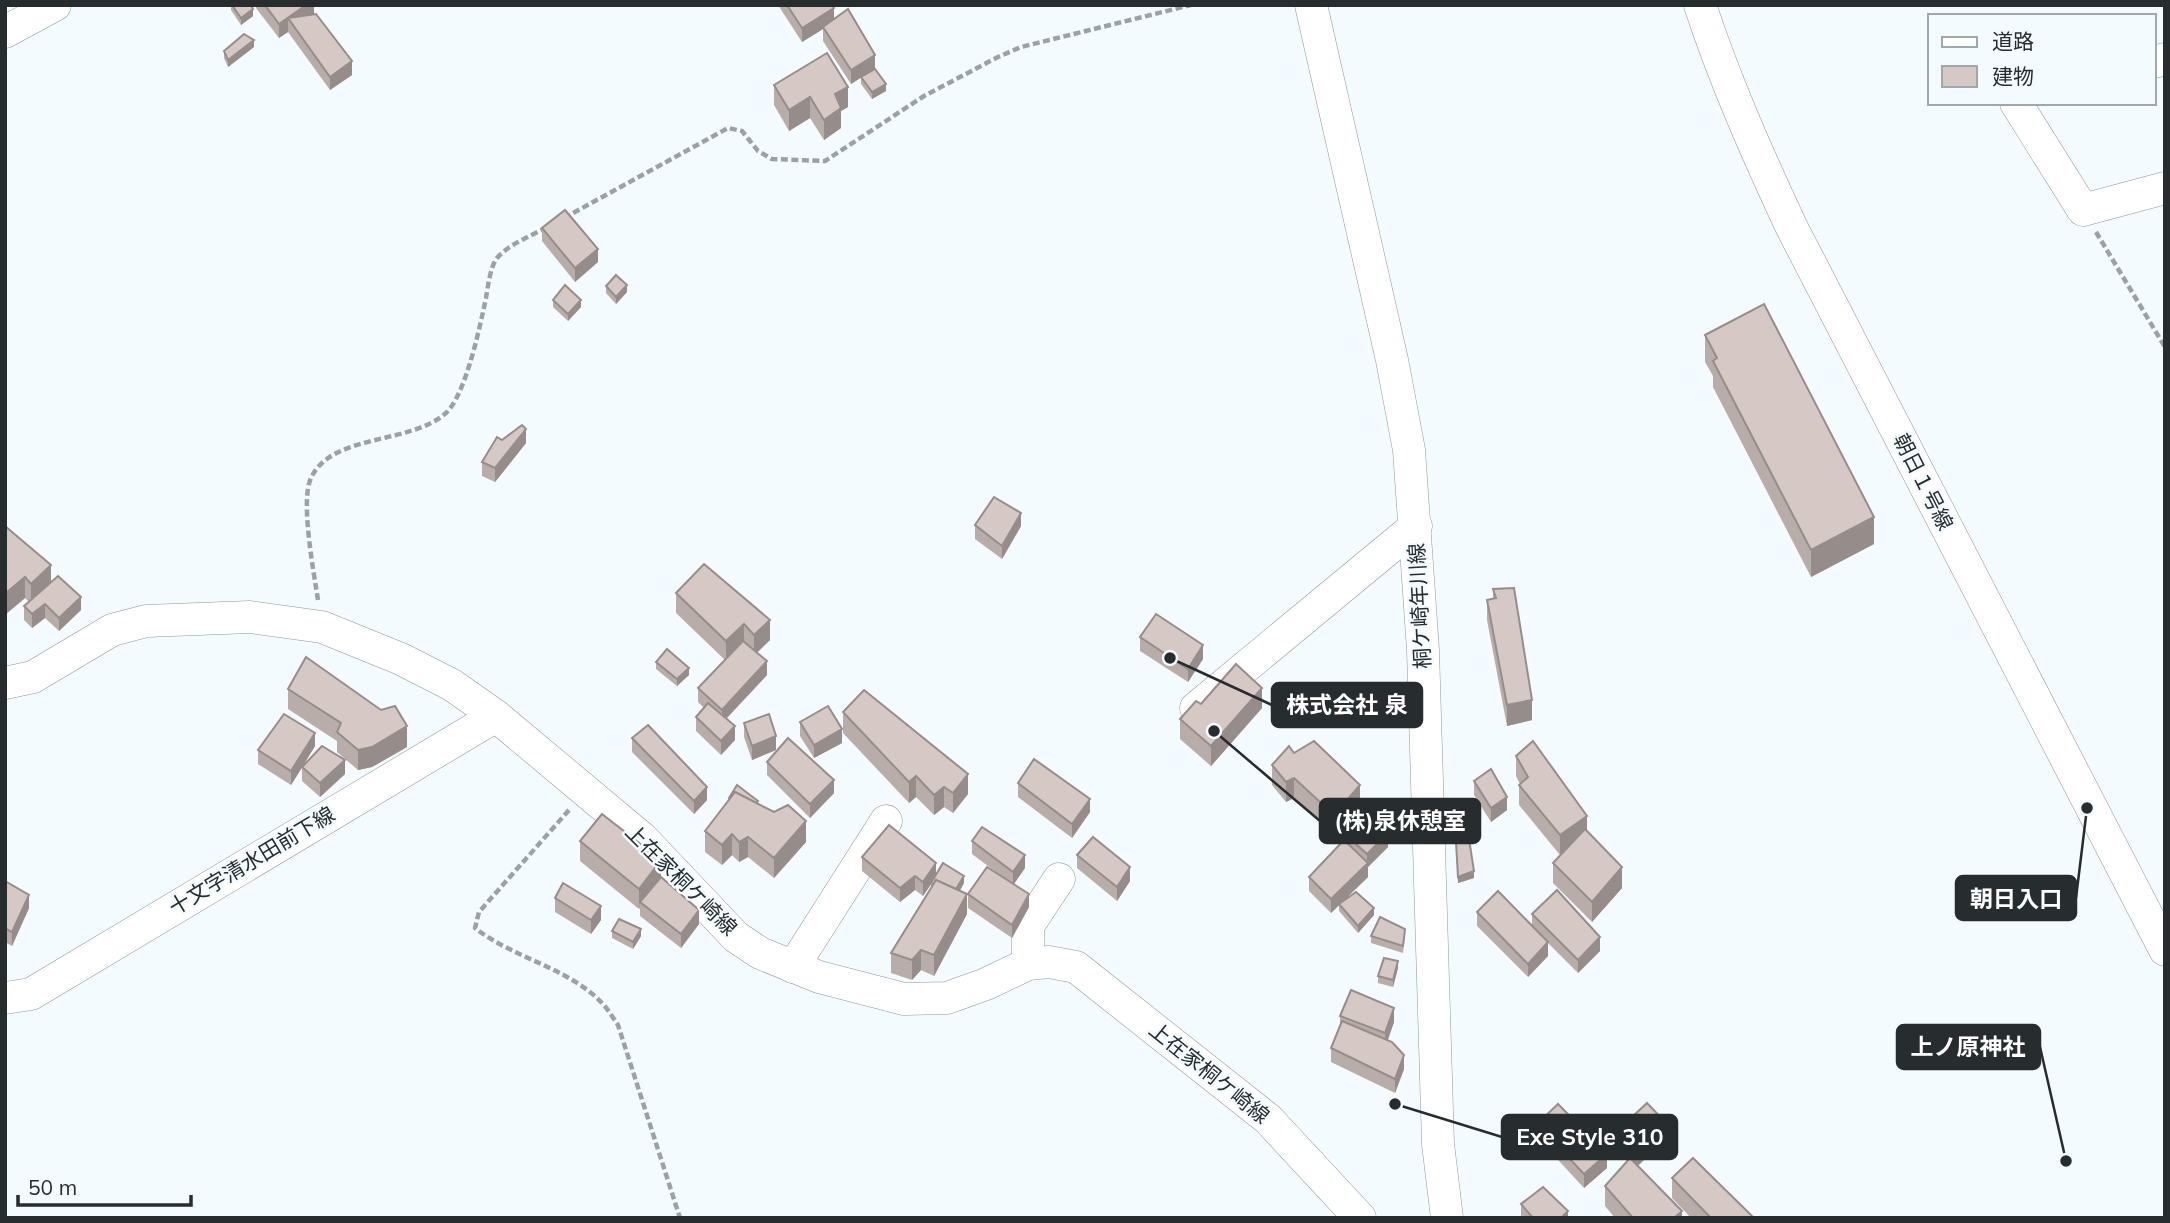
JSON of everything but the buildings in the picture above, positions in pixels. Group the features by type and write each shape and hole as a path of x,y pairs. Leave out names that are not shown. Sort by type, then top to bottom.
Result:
{"street":[{"path":"5,32 55,5"},
{"name":"桐ケ崎年川線","path":"1311,5 1392,360 1409,450 1423,650 1437,1108 1447,1218"},
{"name":"朝日１号線","path":"1700,5 1745,126 1791,226 2165,950"},
{"path":"2017,105 2083,210 2161,197"},
{"path":"1196,708 1416,526"},
{"name":"上在家桐ケ崎線","path":"5,683 33,677 112,630 146,621 250,617 322,627 401,659 452,684 496,716 643,839 736,937 760,953 819,978 904,999 947,998 986,984 1028,964 1049,962 1076,967 1268,1119 1360,1218"},
{"name":"十文字清水田前下線","path":"5,998 31,994 496,716"},
{"path":"793,967 886,821"},
{"path":"1028,964 1028,926 1059,879"}],"path":[{"path":"563,219 728,128 742,131 758,151 772,159 825,161 903,108 1021,47 1191,5"},
{"path":"2083,210 2165,347"},
{"path":"322,627 307,522 309,482 319,462 335,453 430,425 448,412 460,393 495,261 504,251 551,225"},
{"path":"586,791 479,912 475,928 493,942 580,985 603,1003 618,1025 680,1218"}],"place":[{"name":"株式会社 泉","path":"1170,658"},
{"name":"(株)泉休憩室","path":"1214,731"},
{"name":"朝日入口","path":"2087,808"},
{"name":"Exe Style 310","path":"1395,1104"},
{"name":"上ノ原神社","path":"2066,1161"}]}
